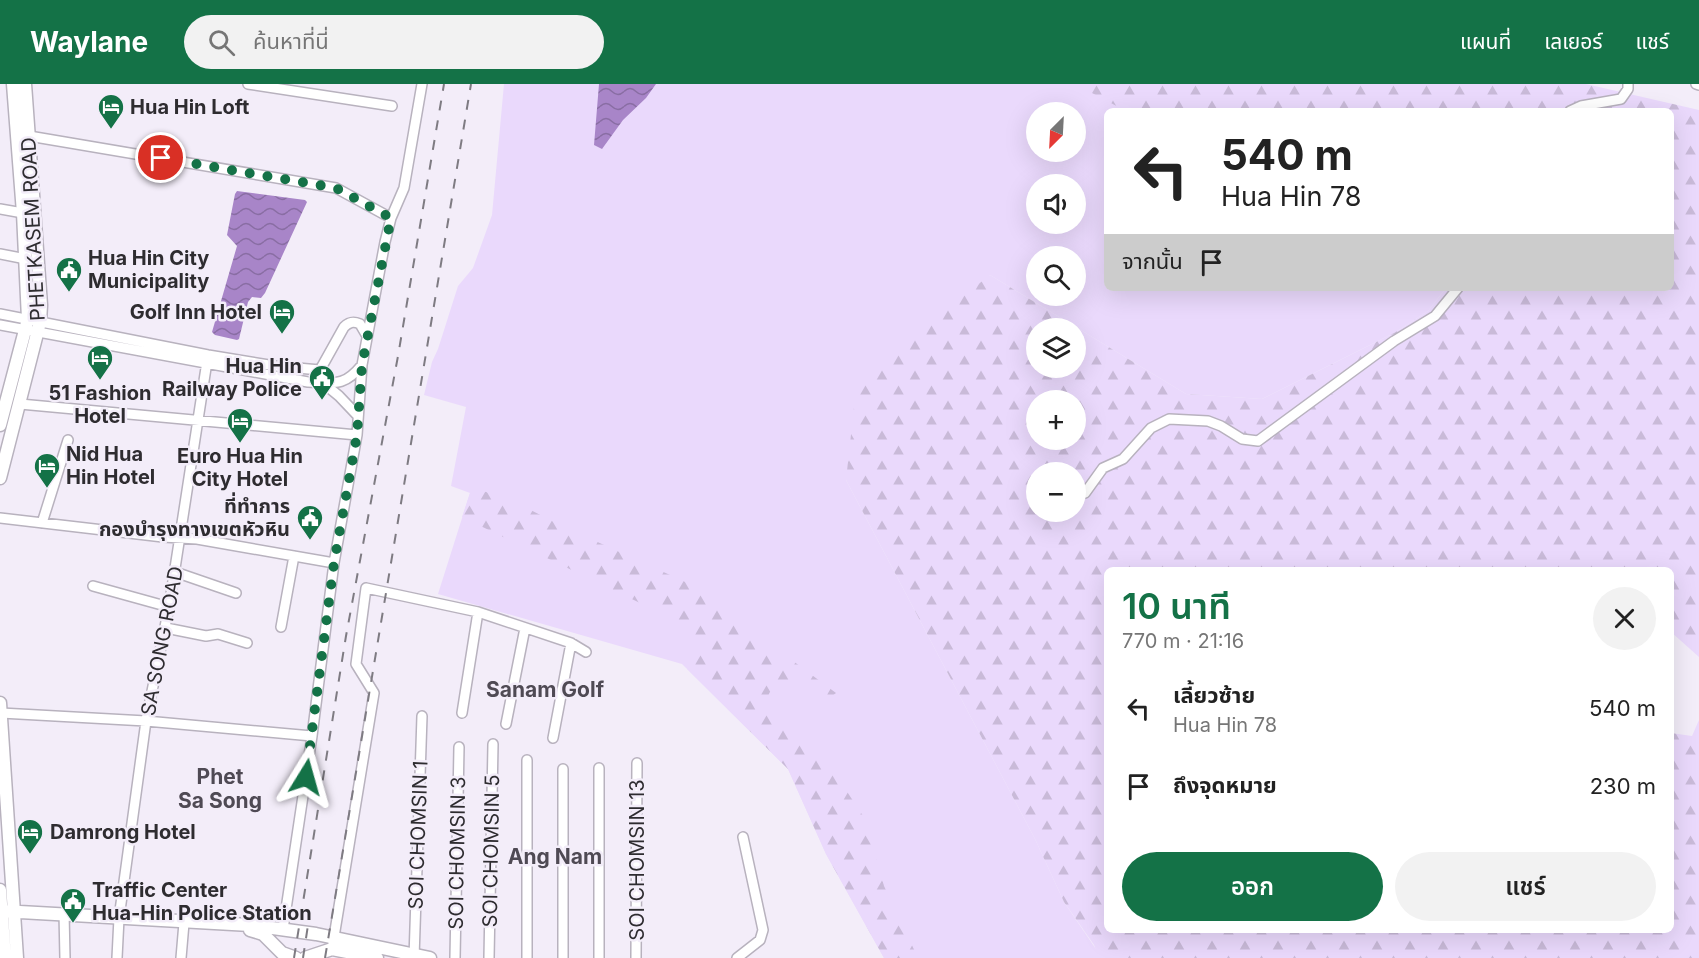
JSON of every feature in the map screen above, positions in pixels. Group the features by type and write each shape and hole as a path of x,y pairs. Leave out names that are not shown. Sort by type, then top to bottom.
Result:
{"main road":[{"name":"PHETKASEM ROAD","path":"0,478 20,404 33,326 13,84"},
{"name":"PHETKASEM ROAD","path":"0,425 2,409 41,306 25,84"},
{"path":"0,703 18,958"},
{"path":"0,890 5,958"},
{"path":"1,911 64,913 284,929 310,933 333,944 377,958"},
{"path":"237,926 263,934 279,953 296,958"},
{"path":"279,953 277,937 284,929"},
{"path":"308,957 317,948 315,937 310,933"},
{"path":"308,957 333,944 430,958"}],"street":[{"path":"248,84 392,106"},
{"path":"284,929 334,563 357,435 362,365 391,218 404,188 422,84"},
{"path":"1577,108 1621,99 1628,89 1628,84"},
{"path":"29,136 336,188 391,218"},
{"path":"0,209 23,213"},
{"path":"0,254 26,260"},
{"path":"1086,492 1103,468 1123,459 1151,428 1169,419 1209,421 1242,439 1258,441 1394,341 1435,316 1456,291"},
{"path":"358,416 322,382 320,370 344,327 363,318 373,307"},
{"path":"0,315 33,326 125,349 208,359 275,371 308,382 347,380 362,365"},
{"path":"352,322 362,326 367,336"},
{"path":"0,325 33,326 126,339 208,359"},
{"path":"125,349 126,339"},
{"name":"SA SONG ROAD","path":"117,958 119,918 146,722 166,628 208,359"},
{"path":"275,371 320,370"},
{"path":"20,404 357,435"},
{"path":"42,523 68,440"},
{"path":"0,518 197,539 334,563"},
{"path":"281,627 294,556"},
{"path":"175,572 236,593"},
{"path":"93,586 169,607"},
{"path":"333,944 374,693 356,664 366,588 478,612 572,643 586,652"},
{"path":"462,713 478,612"},
{"path":"166,628 206,636 218,634 247,643"},
{"path":"506,724 525,628"},
{"path":"553,738 572,643"},
{"path":"1,713 312,736"},
{"name":"SOI CHOMSIN 1","path":"414,956 422,716"},
{"name":"SOI CHOMSIN 5","path":"489,958 493,744"},
{"name":"SOI CHOMSIN 3","path":"455,958 459,747"},
{"path":"527,759 527,958"},
{"name":"SOI CHOMSIN 13","path":"636,958 637,763"},
{"path":"599,768 599,958"},
{"path":"563,769 563,958"},
{"path":"737,958 760,940 763,930 743,837"},
{"path":"64,913 65,958"},
{"path":"181,958 184,922"}],"green space":[{"path":"504,84 1586,84 1561,108 1104,108 1104,291 1444,291 1428,311 1394,333 1262,399 1186,394 1086,333 1086,318 1061,318 1041,306 1086,306 1086,246 1026,246 1026,297 990,275 846,480 1035,839 1064,902 1102,958 884,958 826,854 788,769 682,664 438,594 470,493 451,486 466,407 424,395 432,362 458,286 473,268 492,215"},
{"path":"1075,84 1586,84 1699,110 1699,657 1674,635 1674,567 1104,567 1104,933 1674,933 1674,733 1692,736 1699,720 1699,958 1099,958 1094,945 1064,902 1035,839 846,480 857,380 990,275 1026,297 1026,306 1041,306 1061,318 1026,318 1026,378 1086,378 1086,333 1186,394 1262,399 1394,333 1428,311 1444,291 1674,291 1674,108 1120,108"},
{"path":"480,490 513,501 703,590 753,637 789,658 836,693 823,703 806,679 784,681 771,690 765,705 771,717 838,778 867,822 884,886 918,958 884,958 826,854 788,769 687,669 696,630 462,517 470,493"}],"water":[{"path":"599,84 656,84 646,98 623,120 602,149 594,145"},
{"path":"237,191 307,202 265,293 261,298 252,297 248,302 237,340 215,335 212,332 237,246 227,235"}],"railway":[{"path":"294,958 346,636 398,356 444,84"},
{"path":"325,958 471,84"},
{"path":"303,958 308,925"}],"place":[{"name":"Hua Hin Loft","path":"111,130"},
{"name":"Hua Hin City Municipality","path":"69,293"},
{"name":"Golf Inn Hotel","path":"282,335"},
{"name":"51 Fashion Hotel","path":"100,381"},
{"name":"Hua Hin Railway Police","path":"322,401"},
{"name":"Euro Hua Hin City Hotel","path":"240,444"},
{"name":"Nid Hua Hin Hotel","path":"47,489"},
{"name":"ที่ทำการ กองบำรุงทางเขตหัวหิน","path":"310,541"},
{"name":"Damrong Hotel","path":"30,855"},
{"name":"Traffic Center Hua-Hin Police Station","path":"73,924"}],"district":[{"name":"Sanam Golf","path":"545,690"},
{"name":"Phet Sa Song","path":"220,789"},
{"name":"Ang Nam","path":"555,857"}],"route":[{"path":"161,158 336,188 391,218 362,365 357,435 334,563 306,777"}]}
